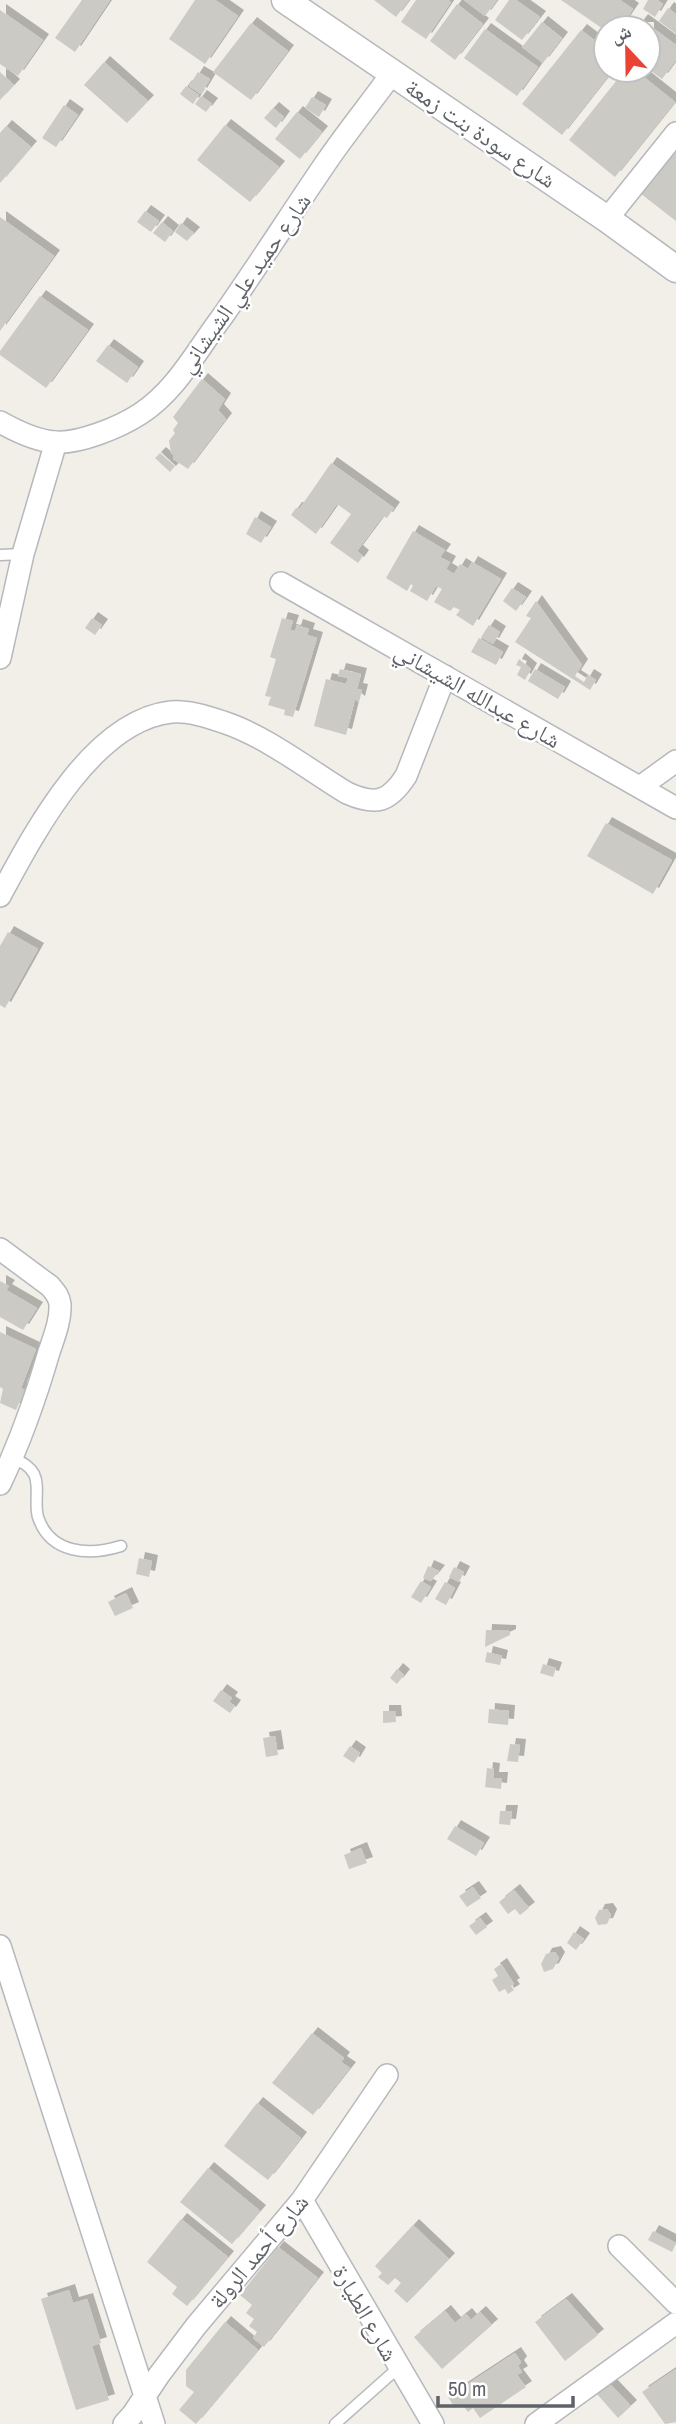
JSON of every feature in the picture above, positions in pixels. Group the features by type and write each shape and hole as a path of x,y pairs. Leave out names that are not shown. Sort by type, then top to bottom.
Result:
{"street":[{"name":"شارع سودة بنت زمعة","path":"285,0 676,269"},
{"name":"شارع حميد علي الشيشاني","path":"56,442 85,438 138,415 177,380 325,164 393,72"},
{"path":"607,219 676,133"},
{"path":"0,422 33,437 56,442 23,554 0,658"},
{"name":"شارع عبدالله الشيشاني","path":"281,583 676,808"},
{"path":"0,896 43,823 74,778 100,749 120,732 140,721 173,712 225,722 256,736 347,793 377,802 397,791 406,776 445,677"},
{"path":"640,787 676,761"},
{"path":"0,1249 50,1286 57,1293 60,1303 56,1329 13,1458 0,1485"},
{"path":"0,1946 7,1989 154,2424"},
{"name":"شارع أحمد الرولة","path":"124,2424 196,2326 302,2200 387,2075"},
{"name":"شارع الطيارة","path":"302,2200 433,2424"},
{"path":"620,2246 676,2303"},
{"path":"536,2424 676,2323"}],"lane":[{"path":"0,555 23,554"},
{"path":"13,1458 27,1464 36,1476 37,1516 47,1535 63,1548 81,1551 101,1552 121,1546"},
{"path":"335,2424 398,2368"}],"building":[{"path":"82,0 110,0 75,52 55,38"},
{"path":"195,0 215,0 238,16 205,64 169,39"},
{"path":"374,0 409,0 396,17"},
{"path":"416,0 451,2 426,39 401,22"},
{"path":"464,0 497,0 485,16"},
{"path":"509,0 516,0 540,17 522,40 495,20"},
{"path":"561,0 620,0 633,9 630,14 592,14 592,21"},
{"path":"648,0 657,0 663,4 657,14 650,14 643,9"},
{"path":"457,4 483,24 455,60 430,41"},
{"path":"668,8 676,14 676,34 662,23 662,17"},
{"path":"0,10 43,40 18,76 0,64"},
{"path":"542,22 562,38 543,63 522,47"},
{"path":"251,23 288,51 251,100 213,72"},
{"path":"485,29 538,67 517,96 464,58"},
{"path":"581,30 592,38 592,84 602,84 562,135 522,104"},
{"path":"662,35 676,45 676,60 662,79"},
{"path":"104,62 148,101 127,123 84,85"},
{"path":"0,72 14,85 0,100"},
{"path":"198,72 210,79 201,94 189,86"},
{"path":"614,84 652,84 675,102 615,177 569,140"},
{"path":"186,86 199,95 193,104 180,94"},
{"path":"201,96 212,104 206,112 195,104"},
{"path":"312,97 326,105 319,117 305,108"},
{"path":"64,105 78,115 56,147 42,138"},
{"path":"273,108 284,117 276,128 264,118"},
{"path":"297,112 322,132 300,159 275,139"},
{"path":"225,125 279,167 250,202 197,160"},
{"path":"6,126 31,147 0,183 0,133"},
{"path":"676,140 676,221 636,190"},
{"path":"145,211 159,221 151,232 137,222"},
{"path":"0,217 54,256 0,331"},
{"path":"162,222 173,231 165,242 153,233"},
{"path":"181,223 194,233 187,241 175,232"},
{"path":"40,296 88,330 46,388 0,355 0,351"},
{"path":"108,345 138,367 127,383 96,361"},
{"path":"202,379 225,399 218,410 226,419 188,469 173,459 169,441 178,423 173,417"},
{"path":"160,453 175,466 170,472 155,458"},
{"path":"331,463 394,508 387,518 383,516 357,551 363,556 358,563 330,543 351,514 337,504 316,534 291,515 296,508 300,508"},
{"path":"255,517 271,527 261,543 246,534"},
{"path":"413,531 445,550 440,557 450,562 446,569 454,574 460,564 468,569 472,562 501,579 473,626 456,615 460,610 454,607 450,611 434,602 442,589 436,586 427,601 410,591 413,586 411,584 407,591 386,578"},
{"path":"512,588 526,597 516,611 503,601"},
{"path":"536,601 582,665 575,676 584,682 588,675 596,680 590,690 515,642 531,618 526,616"},
{"path":"92,618 102,625 95,635 85,628"},
{"path":"282,618 293,621 290,630 295,631 297,625 309,629 307,635 317,638 293,717 284,715 285,710 268,705 271,697 265,696 276,659 270,657"},
{"path":"489,625 500,632 493,644 481,637"},
{"path":"479,638 503,652 496,665 471,652"},
{"path":"519,659 531,669 525,680 517,675 521,667 516,665"},
{"path":"340,669 361,674 357,689 362,690 359,702 355,699 346,735 314,726 326,679 346,684 348,678 338,676"},
{"path":"535,669 565,687 558,699 528,681"},
{"path":"606,823 672,860 653,894 587,856"},
{"path":"8,932 38,949 5,1008 0,1005 0,946"},
{"path":"0,1281 9,1286 6,1290 37,1308 23,1330 0,1317"},
{"path":"0,1332 36,1349 21,1388 25,1390 16,1410 0,1403 3,1389 0,1387"},
{"path":"139,1558 152,1561 149,1577 136,1574"},
{"path":"428,1566 439,1571 431,1581 423,1578"},
{"path":"454,1567 464,1572 459,1582 449,1577"},
{"path":"421,1581 431,1587 421,1603 411,1597"},
{"path":"445,1582 455,1588 446,1605 435,1599"},
{"path":"126,1593 133,1608 115,1616 108,1602"},
{"path":"486,1630 510,1631 510,1635 485,1647"},
{"path":"487,1652 502,1656 500,1665 485,1662"},
{"path":"543,1664 556,1668 553,1677 540,1673"},
{"path":"397,1669 404,1675 397,1684 390,1678"},
{"path":"221,1690 232,1698 229,1702 235,1706 230,1713 213,1701"},
{"path":"489,1709 509,1711 508,1725 488,1723"},
{"path":"383,1711 395,1711 396,1722 383,1723"},
{"path":"275,1736 278,1755 266,1757 263,1738"},
{"path":"510,1744 520,1745 518,1762 507,1761"},
{"path":"350,1746 360,1753 354,1763 343,1756"},
{"path":"487,1768 494,1769 493,1778 502,1778 501,1789 485,1787"},
{"path":"500,1811 512,1811 510,1825 499,1824"},
{"path":"455,1826 484,1843 476,1856 447,1839"},
{"path":"361,1848 367,1863 349,1869 344,1855"},
{"path":"473,1887 481,1898 467,1907 459,1896"},
{"path":"514,1890 529,1908 520,1915 515,1909 508,1914 499,1902"},
{"path":"607,1909 611,1915 607,1924 598,1925 595,1918 599,1910"},
{"path":"480,1918 487,1927 476,1935 469,1926"},
{"path":"574,1932 584,1939 576,1950 567,1943"},
{"path":"555,1952 559,1958 553,1969 544,1972 541,1964 546,1954"},
{"path":"501,1964 514,1984 511,1986 514,1990 508,1994 505,1989 499,1992 492,1980 498,1976 494,1969"},
{"path":"312,2033 344,2058 341,2062 350,2068 313,2115 272,2083"},
{"path":"257,2103 301,2138 268,2180 224,2146"},
{"path":"208,2168 260,2211 232,2244 180,2202"},
{"path":"181,2219 228,2257 187,2306 172,2294 177,2287 147,2262"},
{"path":"413,2225 449,2259 407,2303 394,2291 401,2283 395,2278 388,2285 378,2277 382,2273 375,2266"},
{"path":"653,2231 676,2243 672,2252 648,2240"},
{"path":"278,2247 318,2278 264,2347 253,2338 257,2332 249,2326 254,2319 246,2313 252,2305 240,2295"},
{"path":"69,2290 73,2303 87,2299 101,2343 92,2346 109,2400 76,2410 41,2299"},
{"path":"566,2299 598,2335 565,2361 535,2322"},
{"path":"445,2311 455,2323 466,2314 471,2320 480,2312 492,2325 442,2369 414,2337"},
{"path":"225,2322 258,2350 196,2424 179,2410 194,2392 186,2386 186,2370"},
{"path":"515,2353 521,2362 518,2366 522,2372 517,2375 526,2387 480,2418 473,2408 468,2412 462,2404 455,2408 448,2397"},
{"path":"676,2369 676,2422 665,2424 642,2392"},
{"path":"609,2383 631,2406 618,2418 597,2394"}]}
